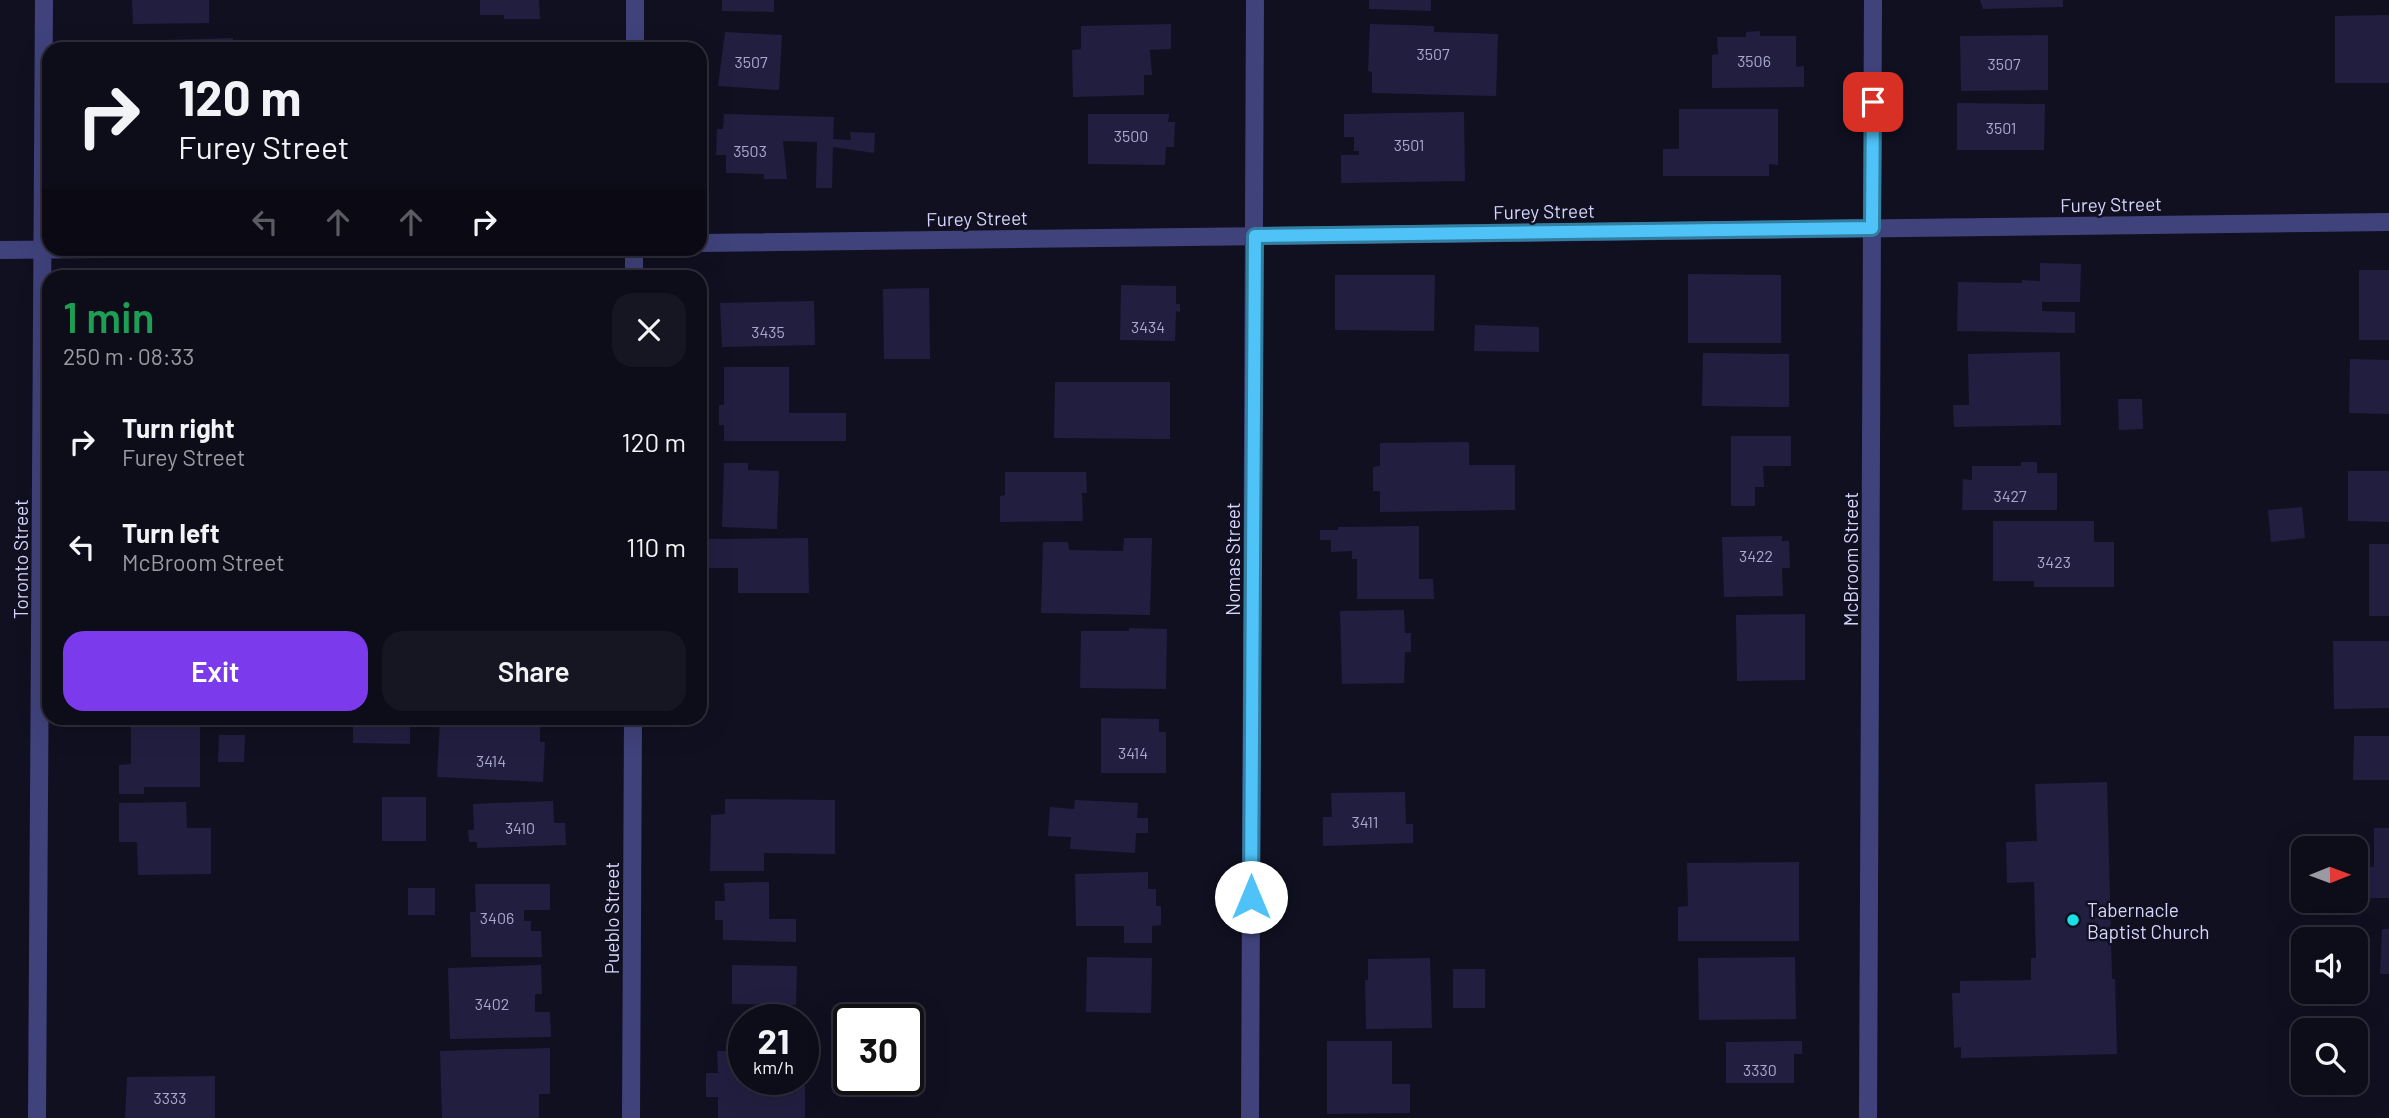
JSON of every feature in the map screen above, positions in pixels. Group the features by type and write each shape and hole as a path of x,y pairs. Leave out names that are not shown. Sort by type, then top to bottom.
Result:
{"street":[{"name":"Toronto Street","path":"44,0 44,42"},
{"path":"635,0 635,42"},
{"name":"Nomas Street","path":"1250,1118 1255,0"},
{"name":"McBroom Street","path":"1868,1118 1873,0"},
{"name":"Furey Street","path":"707,243 2389,222"},
{"path":"0,250 42,250"},
{"name":"Toronto Street","path":"37,1118 42,395"},
{"name":"Pueblo Street","path":"631,1118 632,725"}],"building":[{"path":"132,0 209,0 209,23 133,24"},
{"path":"480,0 539,0 540,19 504,19 504,15 480,15"},
{"path":"722,0 774,0 774,12 722,11"},
{"path":"1369,0 1431,0 1431,11 1369,9"},
{"path":"1980,0 2063,0 2063,7 1983,9"},
{"path":"2389,15 2389,83 2335,83 2335,16"},
{"path":"1171,24 1171,49 1150,50 1152,75 1144,75 1144,95 1073,97 1072,50 1081,49 1081,26"},
{"path":"1370,24 1434,26 1434,32 1498,34 1496,96 1372,93 1372,72 1368,71"},
{"path":"1760,31 1760,36 1796,36 1796,67 1804,66 1804,87 1712,88 1712,55 1718,54 1717,37 1746,37 1746,32"},
{"path":"725,32 782,35 779,90 718,86"},
{"path":"2048,35 2048,90 1961,91 1960,36"},
{"path":"233,38 233,42 131,41"},
{"path":"292,40 317,40 317,42"},
{"path":"1957,103 2045,104 2044,150 1957,150"},
{"path":"1679,109 1778,109 1778,165 1769,164 1769,176 1663,176 1663,149 1679,149"},
{"path":"1464,112 1465,181 1341,183 1341,155 1359,155 1359,151 1354,151 1354,137 1344,137 1344,114"},
{"path":"724,114 834,117 833,139 851,140 850,132 875,133 874,153 833,147 832,188 816,188 817,142 783,141 787,179 764,179 764,174 726,173 726,155 716,155 717,129 723,129"},
{"path":"1088,114 1169,114 1168,122 1175,122 1174,147 1166,147 1165,165 1088,164"},
{"path":"2040,263 2081,264 2080,302 2042,302 2042,311 2075,312 2075,333 1957,331 1958,282 2040,281"},
{"path":"2359,270 2389,270 2389,340 2359,340"},
{"path":"1688,274 1781,275 1781,343 1688,343"},
{"path":"1335,275 1435,275 1434,331 1335,330"},
{"path":"1121,285 1176,286 1176,304 1180,304 1180,312 1176,311 1175,341 1120,340"},
{"path":"929,288 930,359 884,359 883,289"},
{"path":"814,301 815,345 722,347 720,303"},
{"path":"1475,325 1539,327 1539,352 1474,351"},
{"path":"2060,352 2061,425 1954,427 1953,405 1969,405 1968,354"},
{"path":"1703,353 1789,354 1789,407 1702,406"},
{"path":"2350,359 2389,360 2389,414 2349,413"},
{"path":"724,367 789,367 789,413 846,413 846,441 724,441 724,425 719,425 719,405 724,405"},
{"path":"1055,382 1170,382 1170,439 1054,438"},
{"path":"2118,399 2142,399 2143,429 2119,430"},
{"path":"1731,436 1791,436 1791,466 1763,466 1764,487 1755,487 1755,506 1731,506"},
{"path":"1469,442 1469,465 1515,465 1515,510 1380,512 1380,491 1373,491 1373,467 1380,466 1380,443"},
{"path":"2021,462 2037,462 2037,473 2057,473 2057,510 1962,510 1963,479 1972,480 1972,466 2021,466"},
{"path":"724,463 748,463 748,470 779,471 777,529 722,527"},
{"path":"2348,471 2389,471 2389,522 2348,521"},
{"path":"1005,472 1086,472 1087,493 1082,493 1083,521 1000,522 1000,496 1005,495"},
{"path":"2302,507 2305,538 2271,542 2268,510"},
{"path":"1993,521 2094,521 2094,542 2114,542 2114,587 2034,587 2034,581 1993,581"},
{"path":"1419,526 1419,579 1433,579 1434,599 1357,599 1357,559 1352,559 1352,551 1331,552 1331,540 1320,540 1320,530 1338,530 1338,527"},
{"path":"1782,536 1782,541 1789,541 1790,568 1782,568 1783,596 1724,597 1722,537"},
{"path":"808,538 809,593 738,593 738,568 709,568 709,539"},
{"path":"1124,538 1152,538 1150,615 1041,613 1043,542 1068,542 1069,550 1123,551"},
{"path":"2369,544 2389,544 2389,616 2369,616"},
{"path":"1404,610 1405,633 1411,633 1411,652 1405,652 1404,683 1342,684 1340,611"},
{"path":"1805,614 1805,680 1737,681 1736,615"},
{"path":"1129,628 1167,629 1166,689 1080,688 1081,631 1129,631"},
{"path":"2333,641 2389,641 2389,708 2334,709"},
{"path":"1101,718 1159,719 1159,732 1166,732 1166,773 1101,773"},
{"path":"131,725 200,725 200,787 144,787 144,794 119,794 119,765 131,764"},
{"path":"353,725 410,725 410,744 353,743"},
{"path":"440,725 540,725 540,742 545,742 543,782 437,777"},
{"path":"219,735 245,735 244,762 218,762"},
{"path":"2354,736 2389,736 2389,780 2353,780"},
{"name":"Tabernacle Baptist Church","path":"2107,782 2112,979 2115,979 2117,1054 1961,1058 1961,1047 1954,1048 1952,993 1960,993 1960,981 2031,980 2031,958 2036,958 2034,882 2007,883 2006,842 2037,841 2035,784"},
{"path":"1405,792 1406,824 1413,824 1413,843 1323,846 1323,817 1332,817 1331,793"},
{"path":"382,797 426,797 426,841 382,841"},
{"path":"725,799 835,800 835,854 764,853 764,871 710,871 711,815 725,814"},
{"path":"1075,800 1138,803 1137,818 1148,818 1148,833 1136,833 1135,853 1070,849 1071,837 1048,836 1050,807 1074,809"},
{"path":"553,801 554,823 565,823 566,845 477,848 477,842 469,842 468,830 474,830 473,804"},
{"path":"186,802 187,828 211,828 211,874 138,875 137,842 119,842 119,803"},
{"path":"2374,828 2389,828 2389,898 2368,898 2368,867 2374,867"},
{"path":"1799,862 1799,941 1678,941 1678,907 1688,906 1687,863"},
{"path":"1148,872 1148,889 1156,889 1156,906 1161,906 1161,925 1152,926 1152,943 1124,943 1124,926 1076,926 1075,874"},
{"path":"769,882 769,919 796,919 796,942 723,940 723,920 715,920 715,901 725,901 724,883"},
{"path":"475,884 550,884 550,910 524,910 524,921 531,921 531,931 541,931 542,957 471,957 470,912 476,912"},
{"path":"408,888 435,888 435,915 408,915"},
{"path":"2382,929 2389,929 2389,974 2380,974"},
{"path":"1087,957 1152,958 1151,1013 1086,1012"},
{"path":"1795,957 1796,1019 1699,1020 1698,958"},
{"path":"1430,958 1432,1028 1366,1029 1365,980 1368,980 1368,959"},
{"path":"541,965 542,994 535,994 535,1012 550,1012 551,1037 450,1039 448,968"},
{"path":"732,965 797,966 796,1004 732,1004"},
{"path":"1453,969 1485,969 1485,1008 1453,1008"},
{"path":"1327,1041 1392,1041 1392,1084 1410,1084 1410,1113 1327,1114"},
{"path":"1802,1041 1802,1054 1794,1054 1794,1083 1726,1083 1726,1042"},
{"path":"550,1048 550,1094 539,1094 539,1118 442,1118 440,1051"},
{"path":"717,1051 728,1051 728,1095 805,1095 805,1118 718,1118 718,1097 706,1097 706,1073 718,1073"},
{"path":"215,1076 215,1118 125,1118 127,1077"}],"place":[{"name":"Tabernacle Baptist Church","path":"2073,920"}],"route":[{"path":"1251,897 1255,236 1872,228 1873,102"}]}
